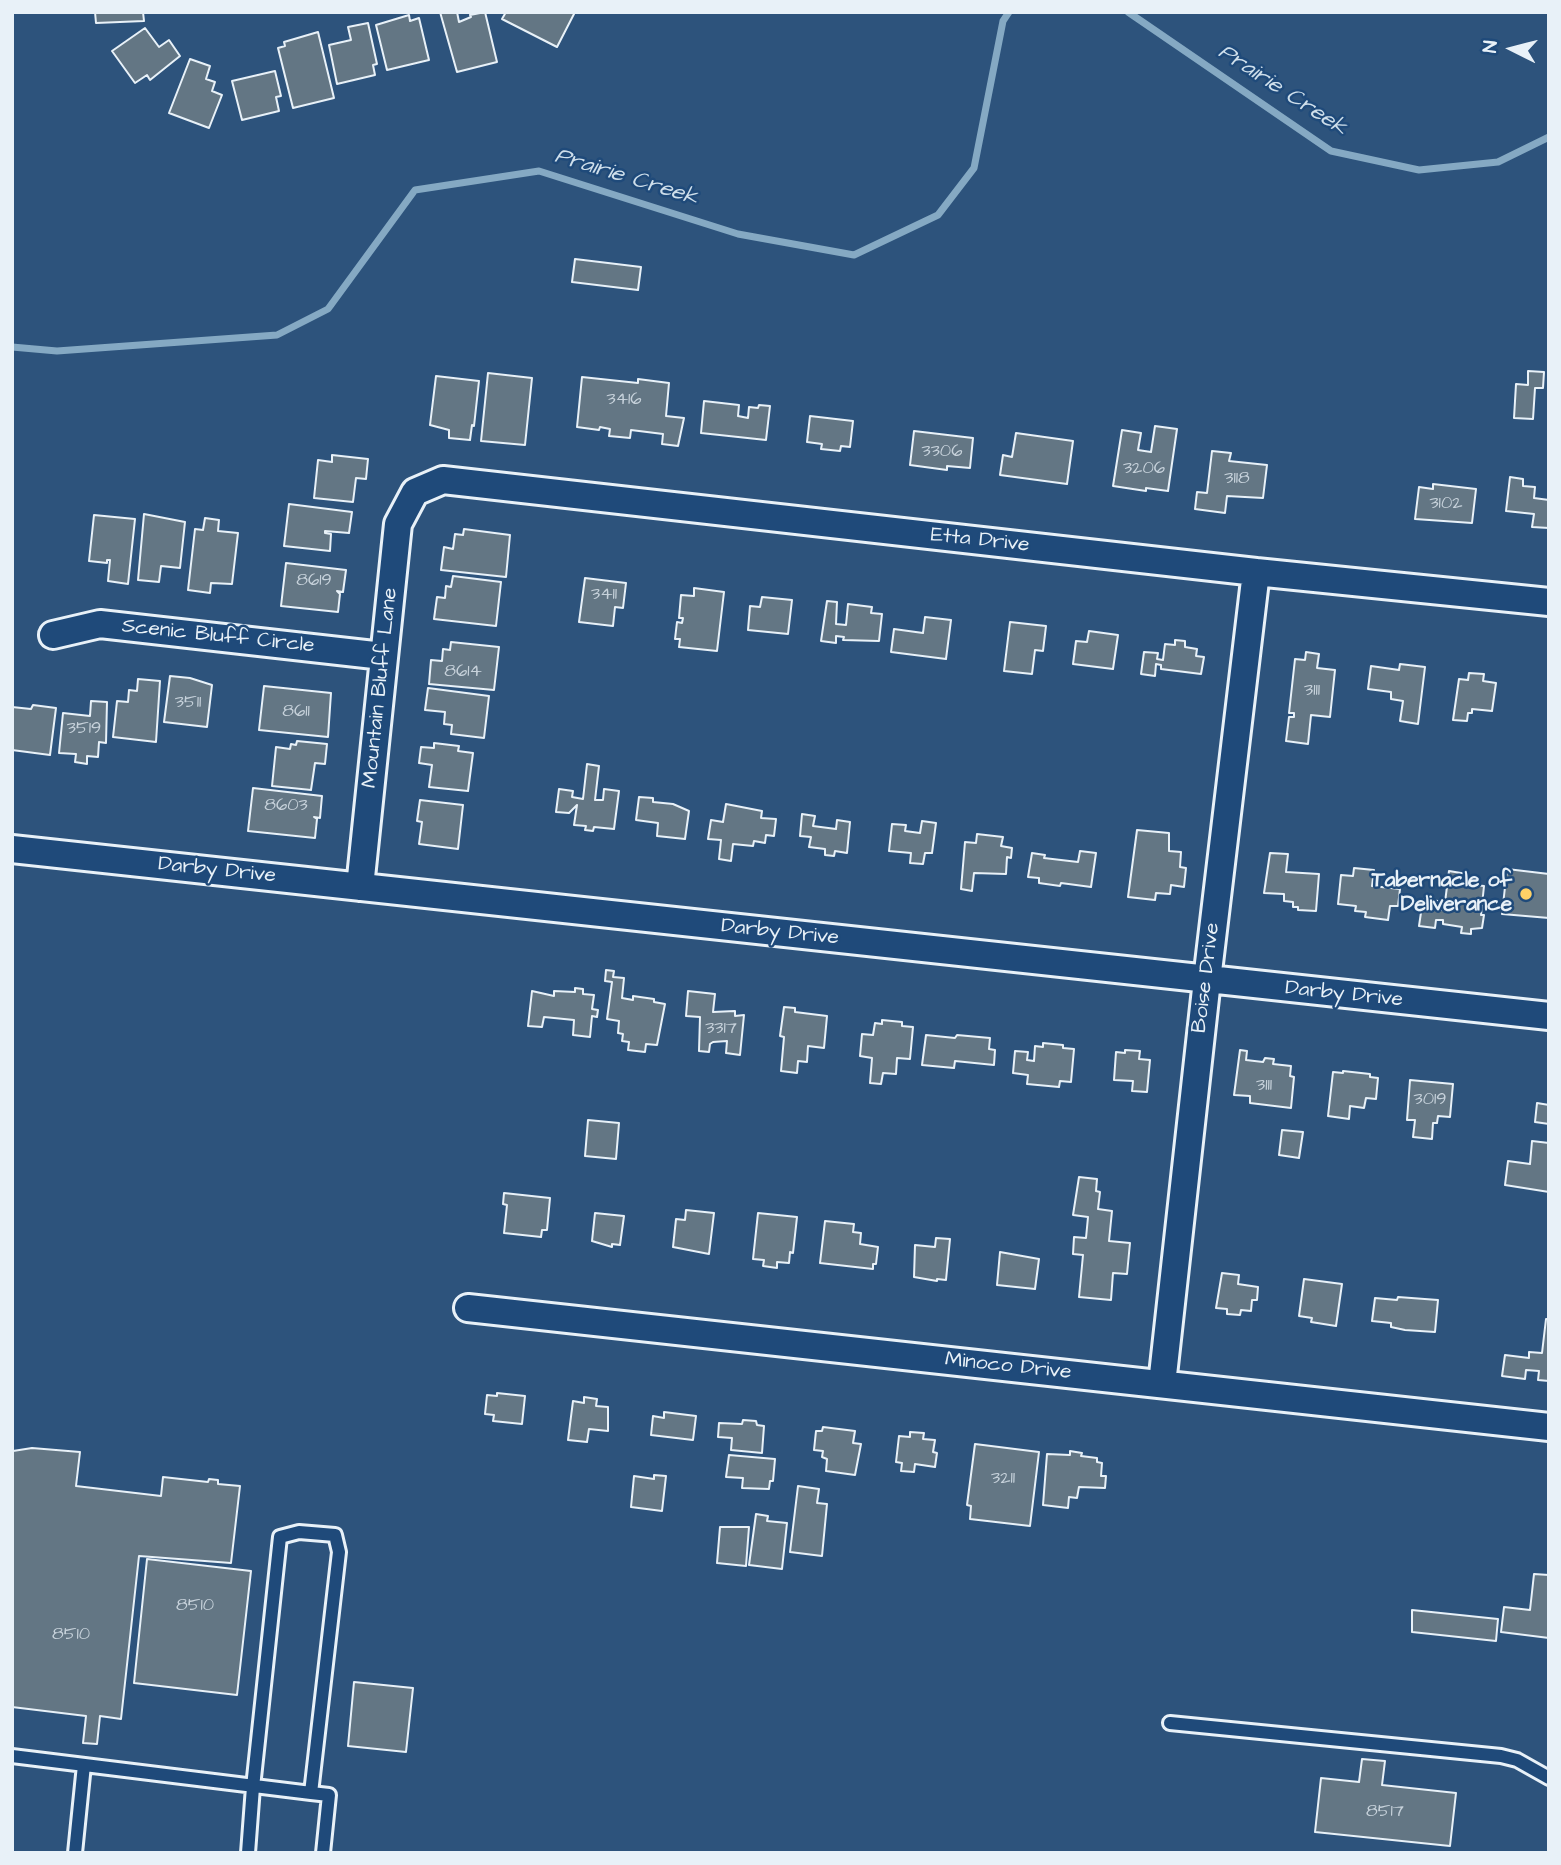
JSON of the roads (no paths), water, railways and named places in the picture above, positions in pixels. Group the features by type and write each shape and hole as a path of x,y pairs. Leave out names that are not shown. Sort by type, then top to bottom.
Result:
{"street":[{"name":"Etta Drive","path":"415,492 443,480 1256,572 1549,602"},
{"name":"Mountain Bluff Lane","path":"360,887 398,524 415,492"},
{"name":"Boise Drive","path":"1162,1384 1256,572"},
{"name":"Scenic Bluff Circle","path":"52,635 100,624 383,656"},
{"name":"Darby Drive","path":"12,849 1549,1016"},
{"name":"Minoco Drive","path":"468,1308 1549,1427"}],"lane":[{"path":"248,1853 280,1537 299,1532 335,1535 339,1552 311,1793"},
{"path":"1170,1723 1501,1756 1517,1760 1549,1778"},
{"path":"12,1756 330,1795 323,1853"},
{"path":"75,1853 84,1765"}],"waterway":[{"name":"Prairie Creek","path":"12,347 57,351 277,335 328,309 415,190 539,171 738,234 854,255 938,215 974,168 1003,21 1009,12"},
{"name":"Prairie Creek","path":"1128,12 1331,151 1419,170 1498,162 1549,137"}],"place":[{"name":"Tabernacle of Deliverance","path":"1526,894"}]}
